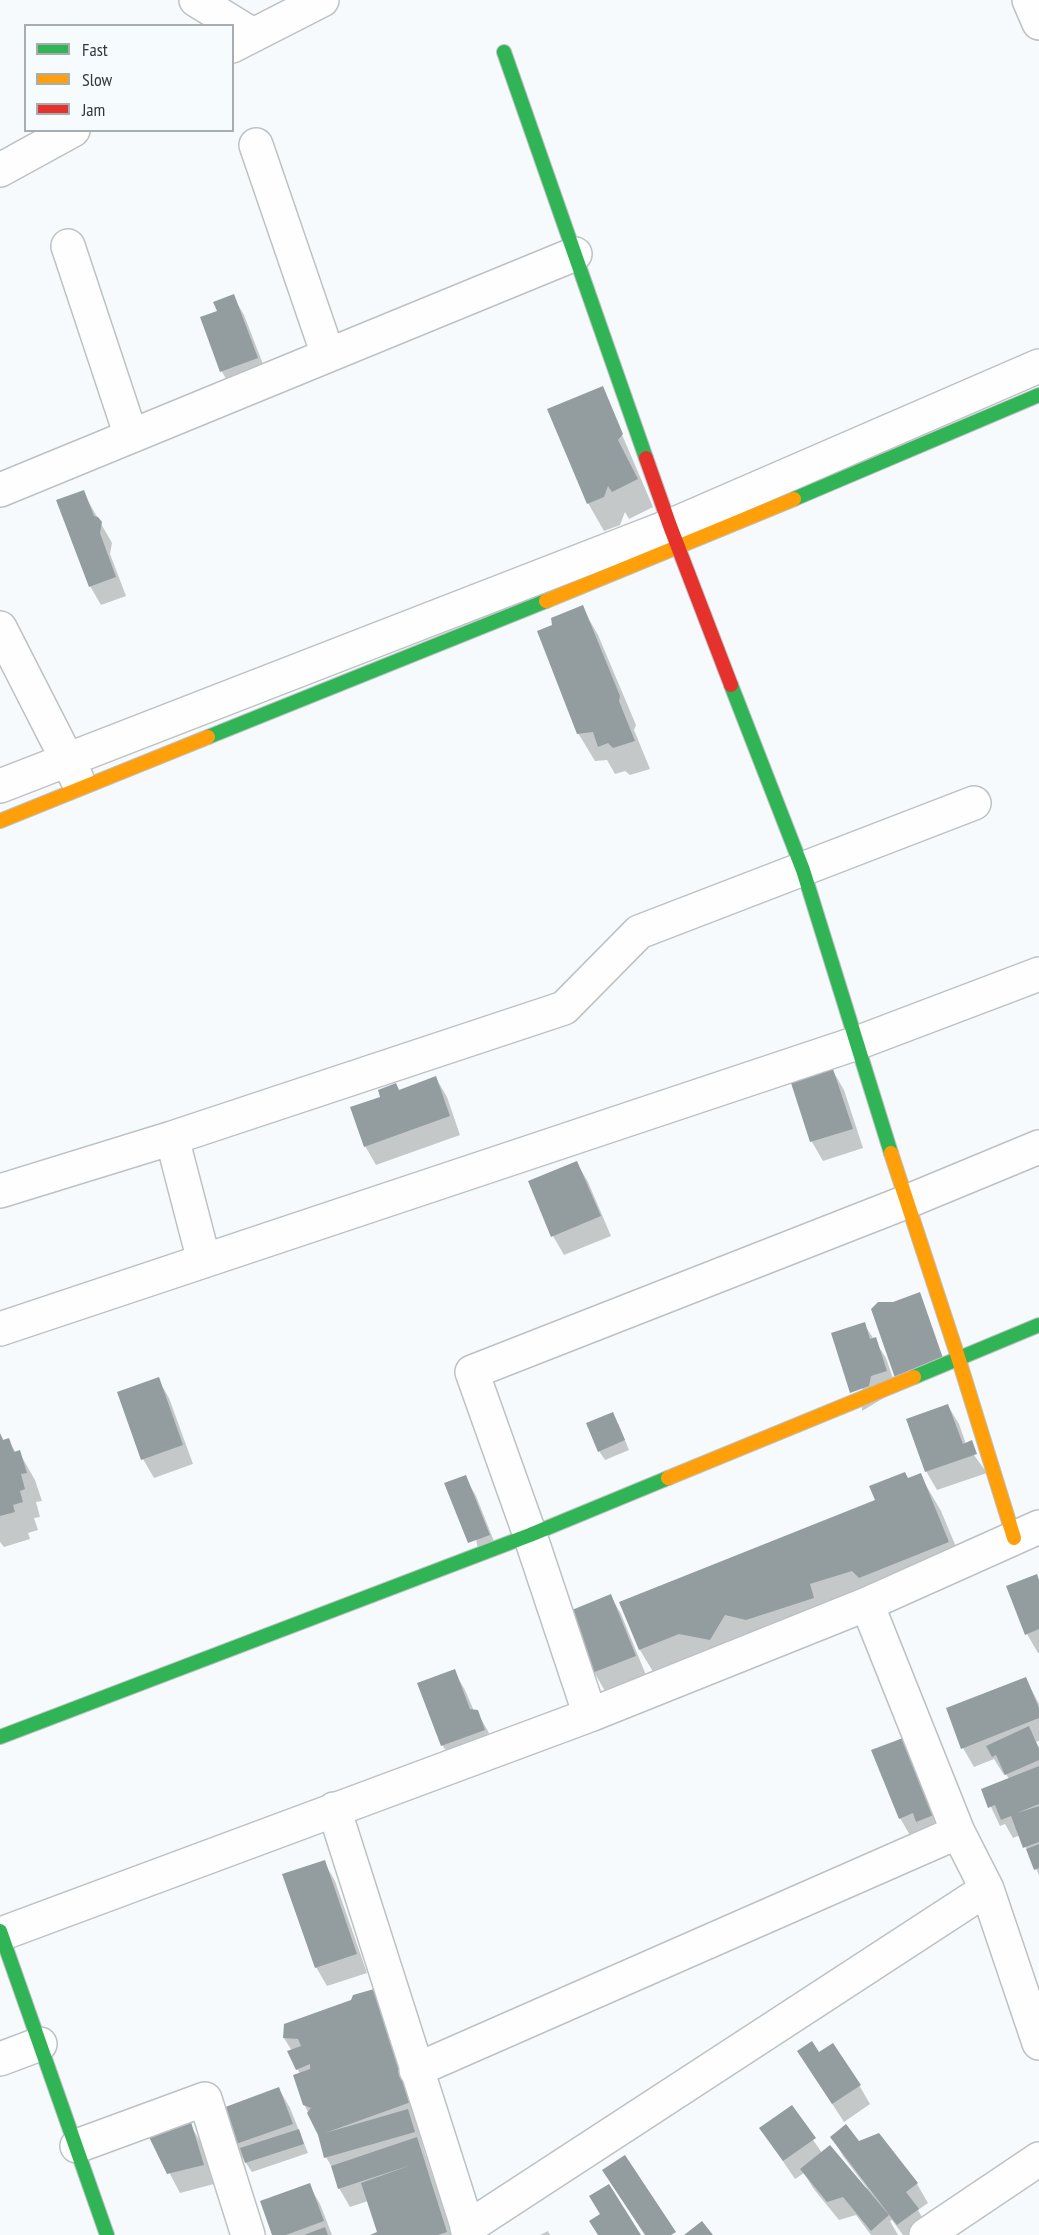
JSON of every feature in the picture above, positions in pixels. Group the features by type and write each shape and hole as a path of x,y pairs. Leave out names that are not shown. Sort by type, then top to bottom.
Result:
{"street":[{"path":"196,0 224,24"},
{"path":"243,40 322,0"},
{"path":"1029,0 1039,23"},
{"path":"107,2235 0,1932 590,1715 867,1604 1027,1533 958,1357 906,1202 803,870 675,536 504,52"},
{"path":"3,159 69,132"},
{"path":"256,145 328,355"},
{"path":"68,246 131,436"},
{"path":"0,490 575,254"},
{"path":"675,536 1039,366"},
{"path":"0,821 75,774 675,536 1039,395"},
{"path":"0,628 75,774"},
{"path":"0,786 75,774"},
{"path":"0,1191 172,1138 564,1008 639,932 974,803"},
{"path":"0,1329 857,1043 1039,974"},
{"path":"172,1138 204,1261"},
{"path":"590,1715 530,1535 472,1372 906,1202 1039,1147"},
{"path":"0,1737 530,1535 1039,1325"},
{"path":"867,1604 958,1832 987,1889 1039,2043"},
{"path":"334,1809 468,2232 987,1889"},
{"path":"416,2070 958,1832"},
{"path":"0,2059 40,2044"},
{"path":"77,2146 205,2099 248,2235"},
{"path":"926,2235 1039,2159"}],"building":[{"path":"234,294 258,358 220,372 200,317 217,311 213,302"},
{"path":"603,386 623,434 618,440 638,479 612,492 608,486 604,497 587,504 547,409"},
{"path":"84,490 94,516 102,522 100,533 116,577 89,587 56,500"},
{"path":"583,605 620,696 619,701 635,741 613,748 608,743 598,747 593,732 577,734 537,631 552,625 551,618"},
{"path":"833,1069 853,1129 810,1142 791,1083"},
{"path":"436,1076 450,1116 364,1147 350,1107 380,1097 378,1090 396,1083 399,1090"},
{"path":"577,1161 601,1216 551,1237 528,1181"},
{"path":"920,1292 944,1361 895,1378 871,1309 878,1302 893,1302"},
{"path":"865,1322 870,1339 876,1337 887,1371 871,1376 869,1386 850,1393 831,1333"},
{"path":"159,1377 183,1445 141,1460 117,1392"},
{"path":"948,1404 963,1444 972,1440 977,1454 925,1472 906,1419"},
{"path":"613,1412 625,1440 598,1452 586,1423"},
{"path":"0,1433 3,1440 9,1438 14,1452 20,1450 27,1473 21,1474 25,1489 20,1491 23,1502 13,1505 15,1512 0,1516"},
{"path":"905,1472 908,1478 921,1473 949,1542 859,1578 852,1571 810,1584 814,1598 746,1620 725,1615 710,1640 679,1634 639,1650 619,1602 875,1500 869,1486"},
{"path":"466,1475 490,1535 468,1543 444,1483"},
{"path":"1037,1574 1039,1629 1025,1635 1006,1586"},
{"path":"611,1594 636,1656 592,1673 567,1612"},
{"path":"455,1669 470,1709 478,1710 485,1730 441,1746 417,1683"},
{"path":"1026,1677 1039,1708 1039,1718 961,1749 946,1708"},
{"path":"1029,1726 1039,1749 1039,1760 1005,1775 996,1755 992,1757 986,1746"},
{"path":"903,1738 934,1815 916,1822 913,1813 899,1819 871,1750"},
{"path":"1039,1766 1039,1804 1017,1813 1039,1806 1039,1842 1023,1848 1011,1816 1001,1820 995,1805 988,1808 981,1789"},
{"path":"1039,1844 1039,1868 1034,1870 1026,1849"},
{"path":"325,1860 357,1954 315,1968 282,1874"},
{"path":"374,1989 411,2102 325,2133 408,2109 415,2132 324,2158 318,2135 307,2113 311,2108 303,2105 293,2075 310,2069 310,2064 296,2070 287,2051 301,2046 298,2039 283,2038 284,2024 351,2000 353,1995"},
{"path":"812,2041 819,2052 833,2043 861,2085 832,2104 797,2051"},
{"path":"279,2087 293,2124 233,2145 220,2109"},
{"path":"792,2105 816,2138 783,2161 759,2128"},
{"path":"191,2122 204,2165 167,2174 149,2137"},
{"path":"846,2124 859,2141 879,2133 918,2183 906,2192 919,2209 897,2225 830,2137"},
{"path":"299,2129 304,2144 245,2163 240,2148"},
{"path":"417,2137 447,2232 438,2235 370,2235 377,2232 361,2183 411,2165 338,2189 331,2166"},
{"path":"830,2145 889,2215 871,2231 843,2197 827,2202 800,2169"},
{"path":"625,2155 676,2232 671,2235 645,2235 602,2170"},
{"path":"310,2183 324,2221 286,2235 272,2235 260,2201"},
{"path":"609,2184 641,2235 598,2235 589,2221 600,2214 589,2196"},
{"path":"702,2221 713,2235 684,2235"},
{"path":"325,2227 328,2235 304,2235"}],"traffic: fast":[{"path":"504,52 646,458"},
{"path":"794,499 1039,395"},
{"path":"208,737 546,601"},
{"path":"731,685 803,870 891,1153"},
{"path":"914,1377 1039,1325"},
{"path":"0,1737 530,1535 668,1478"},
{"path":"0,1931 107,2235"}],"traffic: slow":[{"path":"546,601 794,499"},
{"path":"0,821 208,737"},
{"path":"891,1153 1014,1538"},
{"path":"668,1478 914,1377"}],"traffic: jam":[{"path":"646,458 731,685"}]}
